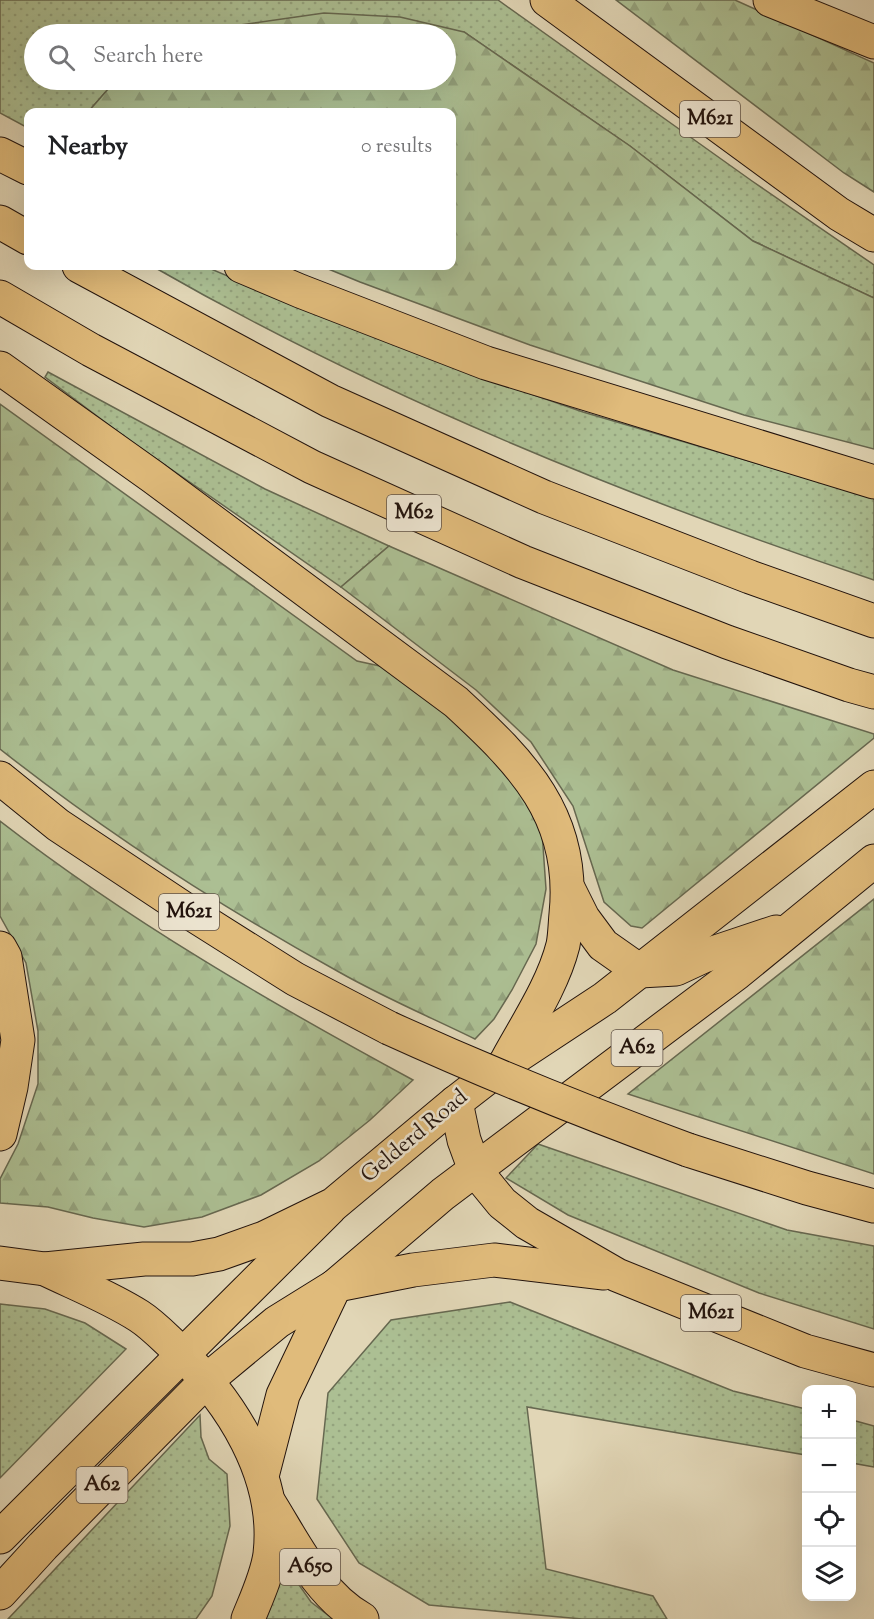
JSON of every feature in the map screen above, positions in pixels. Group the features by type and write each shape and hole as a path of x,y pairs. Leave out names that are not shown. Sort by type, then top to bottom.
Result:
{"main road":[{"name":"M621","path":"547,0 839,214 874,236"},
{"path":"770,0 874,42"},
{"path":"0,154 24,166"},
{"path":"0,222 24,236"},
{"path":"86,270 330,401 544,497 750,577 874,621"},
{"path":"250,270 486,363 874,483"},
{"name":"M62","path":"0,297 91,350 312,467 523,562 727,642 862,689"},
{"path":"0,368 153,477 456,702 510,755 534,783 545,800 557,828 565,856 569,891 563,945 545,991 505,1064"},
{"name":"M621","path":"0,778 58,825 201,920 295,979 389,1028 581,1110 688,1150 807,1188 874,1206"},
{"name":"Gelderd Road","path":"0,1537 334,1204 505,1064 640,972 874,787"},
{"name":"A62","path":"0,1593 66,1522 207,1380 277,1322 335,1286 443,1194 737,974 874,861"},
{"path":"569,891 583,918 603,945 640,972 676,969 704,956 798,924"},
{"path":"0,948 5,957 18,1040 11,1087 0,1134"},
{"path":"456,1102 464,1140 475,1170 502,1203 527,1223 618,1275"},
{"path":"0,1263 45,1269 144,1259 192,1259 219,1254 264,1238 334,1204"},
{"path":"248,1619 270,1555 266,1490 283,1395 335,1286 413,1270 495,1260 618,1275"},
{"path":"45,1269 140,1317 182,1355 207,1380 226,1405 238,1426 266,1490"},
{"name":"M621","path":"618,1275 805,1351 874,1370"},
{"name":"A650","path":"266,1490 318,1579 349,1612 362,1619"}],"green space":[{"path":"0,0 498,0 874,265 874,298 753,241 630,146 464,32 456,32 456,24 24,24 24,90 107,90 92,108 24,108 24,126 0,113"},
{"path":"616,0 735,0 874,63 874,192 844,173"},
{"path":"324,13 400,17 430,24 247,24"},
{"path":"456,30 464,32 630,146 753,241 874,298 874,449 744,415 530,345 331,270 456,270 456,108 92,108 107,90 456,90"},
{"path":"159,270 213,270 459,369 583,412 874,498 874,580 688,514 505,441 326,359"},
{"path":"48,372 265,489 389,546 341,587 129,440 45,377"},
{"path":"0,404 357,661 389,668 466,727 510,773 542,832 546,889 536,944 494,1019 475,1039 356,981 252,922 165,868 81,810 0,749"},
{"path":"389,546 673,670 874,734 874,738 642,928 631,926 604,902 573,806 531,742 476,690 341,587"},
{"path":"0,821 49,858 150,927 254,991 413,1080 370,1120 319,1161 261,1195 202,1217 144,1227 48,1207 0,1203 0,1179 18,1144 38,1084 38,1031 26,963 0,916"},
{"path":"874,899 874,1174 628,1094"},
{"path":"538,1144 787,1230 874,1246 874,1329 759,1293 568,1215 506,1178"},
{"path":"510,1302 733,1391 802,1408 802,1454 527,1407 546,1569 653,1596 667,1619 582,1619 429,1605 359,1563 317,1499 328,1393 391,1320"},
{"path":"0,1304 45,1309 85,1323 126,1349 0,1478"},
{"path":"200,1415 201,1437 209,1459 227,1474 230,1526 212,1596 196,1619 8,1619"},
{"path":"856,1421 874,1426 874,1467 856,1464"},
{"path":"278,1555 311,1602 333,1619 257,1619"}]}
